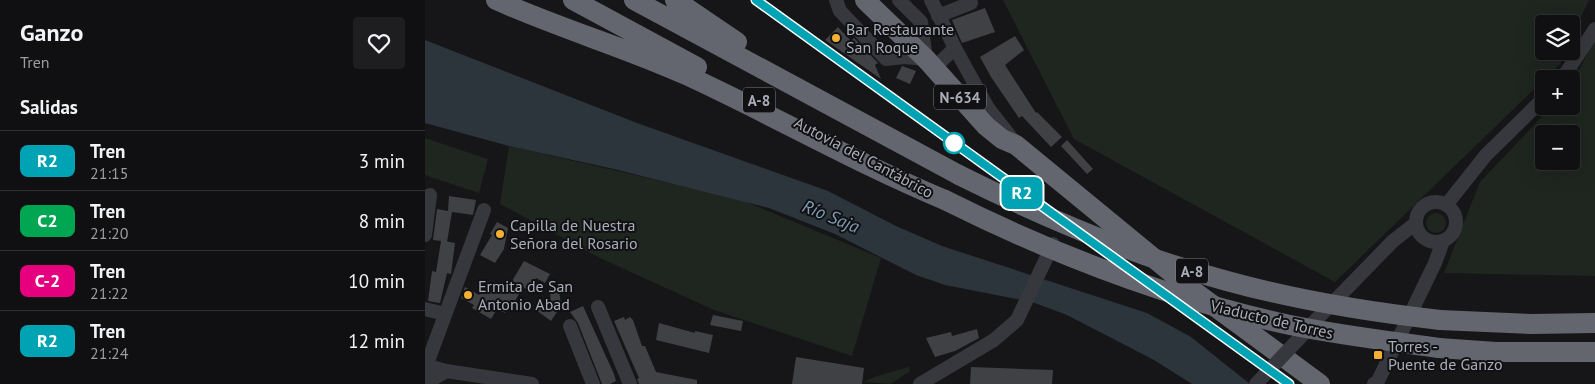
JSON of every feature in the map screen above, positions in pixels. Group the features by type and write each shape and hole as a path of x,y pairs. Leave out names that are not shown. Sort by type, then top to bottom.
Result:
{"highway":[{"path":"496,0 551,24 679,72 872,168 945,200"},
{"name":"Autovía del Cantábrico","path":"573,0 945,200"},
{"name":"Autovía del Cantábrico","path":"634,0 956,174"},
{"path":"675,0 749,50 956,174"},
{"name":"N-634","path":"865,0 930,63 986,126 1002,139 1016,145 1195,292 1320,384"},
{"name":"Viaducto de Torres","path":"956,174 1076,229 1188,270 1251,288 1321,302 1440,320 1531,324 1595,323"},
{"name":"Viaducto de Torres","path":"945,200 1061,254 1188,299 1291,325 1439,348 1496,352 1595,352"}],"street":[{"path":"836,0 840,12 886,59 904,57 930,63 955,48"},
{"path":"899,0 921,22 930,63"},
{"path":"931,0 988,108 1016,145"},
{"path":"939,16 971,1"},
{"path":"1568,70 1595,29"},
{"path":"1447,204 1486,155 1535,107"},
{"path":"425,235 430,195"},
{"path":"1256,384 1393,241 1415,223 1419,211 1428,203 1441,202 1447,204 1455,214 1457,221 1453,233 1443,241 1437,242 1425,239 1420,234 1415,223"},
{"path":"484,210 445,314 434,373 532,384"},
{"path":"1376,384 1435,263 1443,241"},
{"path":"920,384 994,340 1017,320 1053,244"},
{"path":"598,307 630,384"},
{"path":"425,309 445,314"},
{"path":"570,326 593,384"}],"shaded area":[{"path":"1003,0 1589,0 1580,20 1580,15 1535,15 1535,60 1562,60 1560,64 1554,70 1535,70 1535,88 1335,282 1074,139"},
{"path":"1595,39 1595,276 1444,273 1480,182 1543,115 1580,115 1579,70"},
{"path":"425,138 488,159 479,193 425,175"},
{"path":"509,146 739,199 881,258 852,356 714,310 600,258 500,204"},
{"path":"1432,213 1440,213 1446,219 1446,227 1440,233 1432,233 1426,227 1426,219"},
{"path":"909,367 910,371 891,384 863,382 877,376"}],"water":[{"name":"Río Saja","path":"425,40 637,123 828,191 896,226 942,246 1147,313 1191,337 1250,384 1192,384 1154,360 1067,315 1032,302 945,285 916,275 835,234 769,208 614,169 509,146 425,123"}],"building":[{"path":"985,8 995,32 962,43 952,20"},
{"path":"838,27 851,41 854,38 878,63 875,65 881,79 825,40"},
{"path":"1015,36 1024,50 1005,65 1036,113 1062,137 1051,147 1022,116 1019,118 991,77 980,57"},
{"path":"902,66 916,71 910,84 896,78"},
{"path":"1067,140 1093,169 1087,174 1061,146"},
{"path":"449,196 476,200 473,215 452,212 447,241 455,243 451,274 447,273 440,303 428,301 432,271 436,272 441,241 433,240 437,209 448,211"},
{"path":"497,222 508,228 504,249 495,263 480,255 492,235 490,234"},
{"path":"524,261 550,274 545,283 536,278 529,291 523,287 515,301 512,300 505,313 497,309 491,319 472,308 474,305 461,298 465,287 479,295 487,281 506,291"},
{"path":"550,288 559,289 561,306 551,321 536,310 541,302 551,308"},
{"path":"583,306 614,374 616,381 610,384 602,384 578,323 570,312"},
{"path":"713,315 743,321 741,331 710,325"},
{"path":"624,317 625,320 630,317 633,320 642,346 645,346 656,372 697,380 697,384 639,384 637,379 639,378 614,321"},
{"path":"659,323 695,333 695,331 713,335 709,353 656,340"},
{"path":"977,329 979,338 955,351 935,357 926,338 951,332 952,336"},
{"path":"796,357 864,368 862,384 792,384"},
{"path":"971,367 1053,370 1052,384 970,384"}],"railway":[{"path":"756,0 1289,384"}],"train":[{"name":"R2","path":"756,0 1289,384"}],"place":[{"name":"Bar Restaurante San Roque","path":"836,38"},
{"name":"Capilla de Nuestra Señora del Rosario","path":"500,234"},
{"name":"Ermita de San Antonio Abad","path":"468,295"},
{"name":"Torres - Puente de Ganzo","path":"1378,355"}]}
